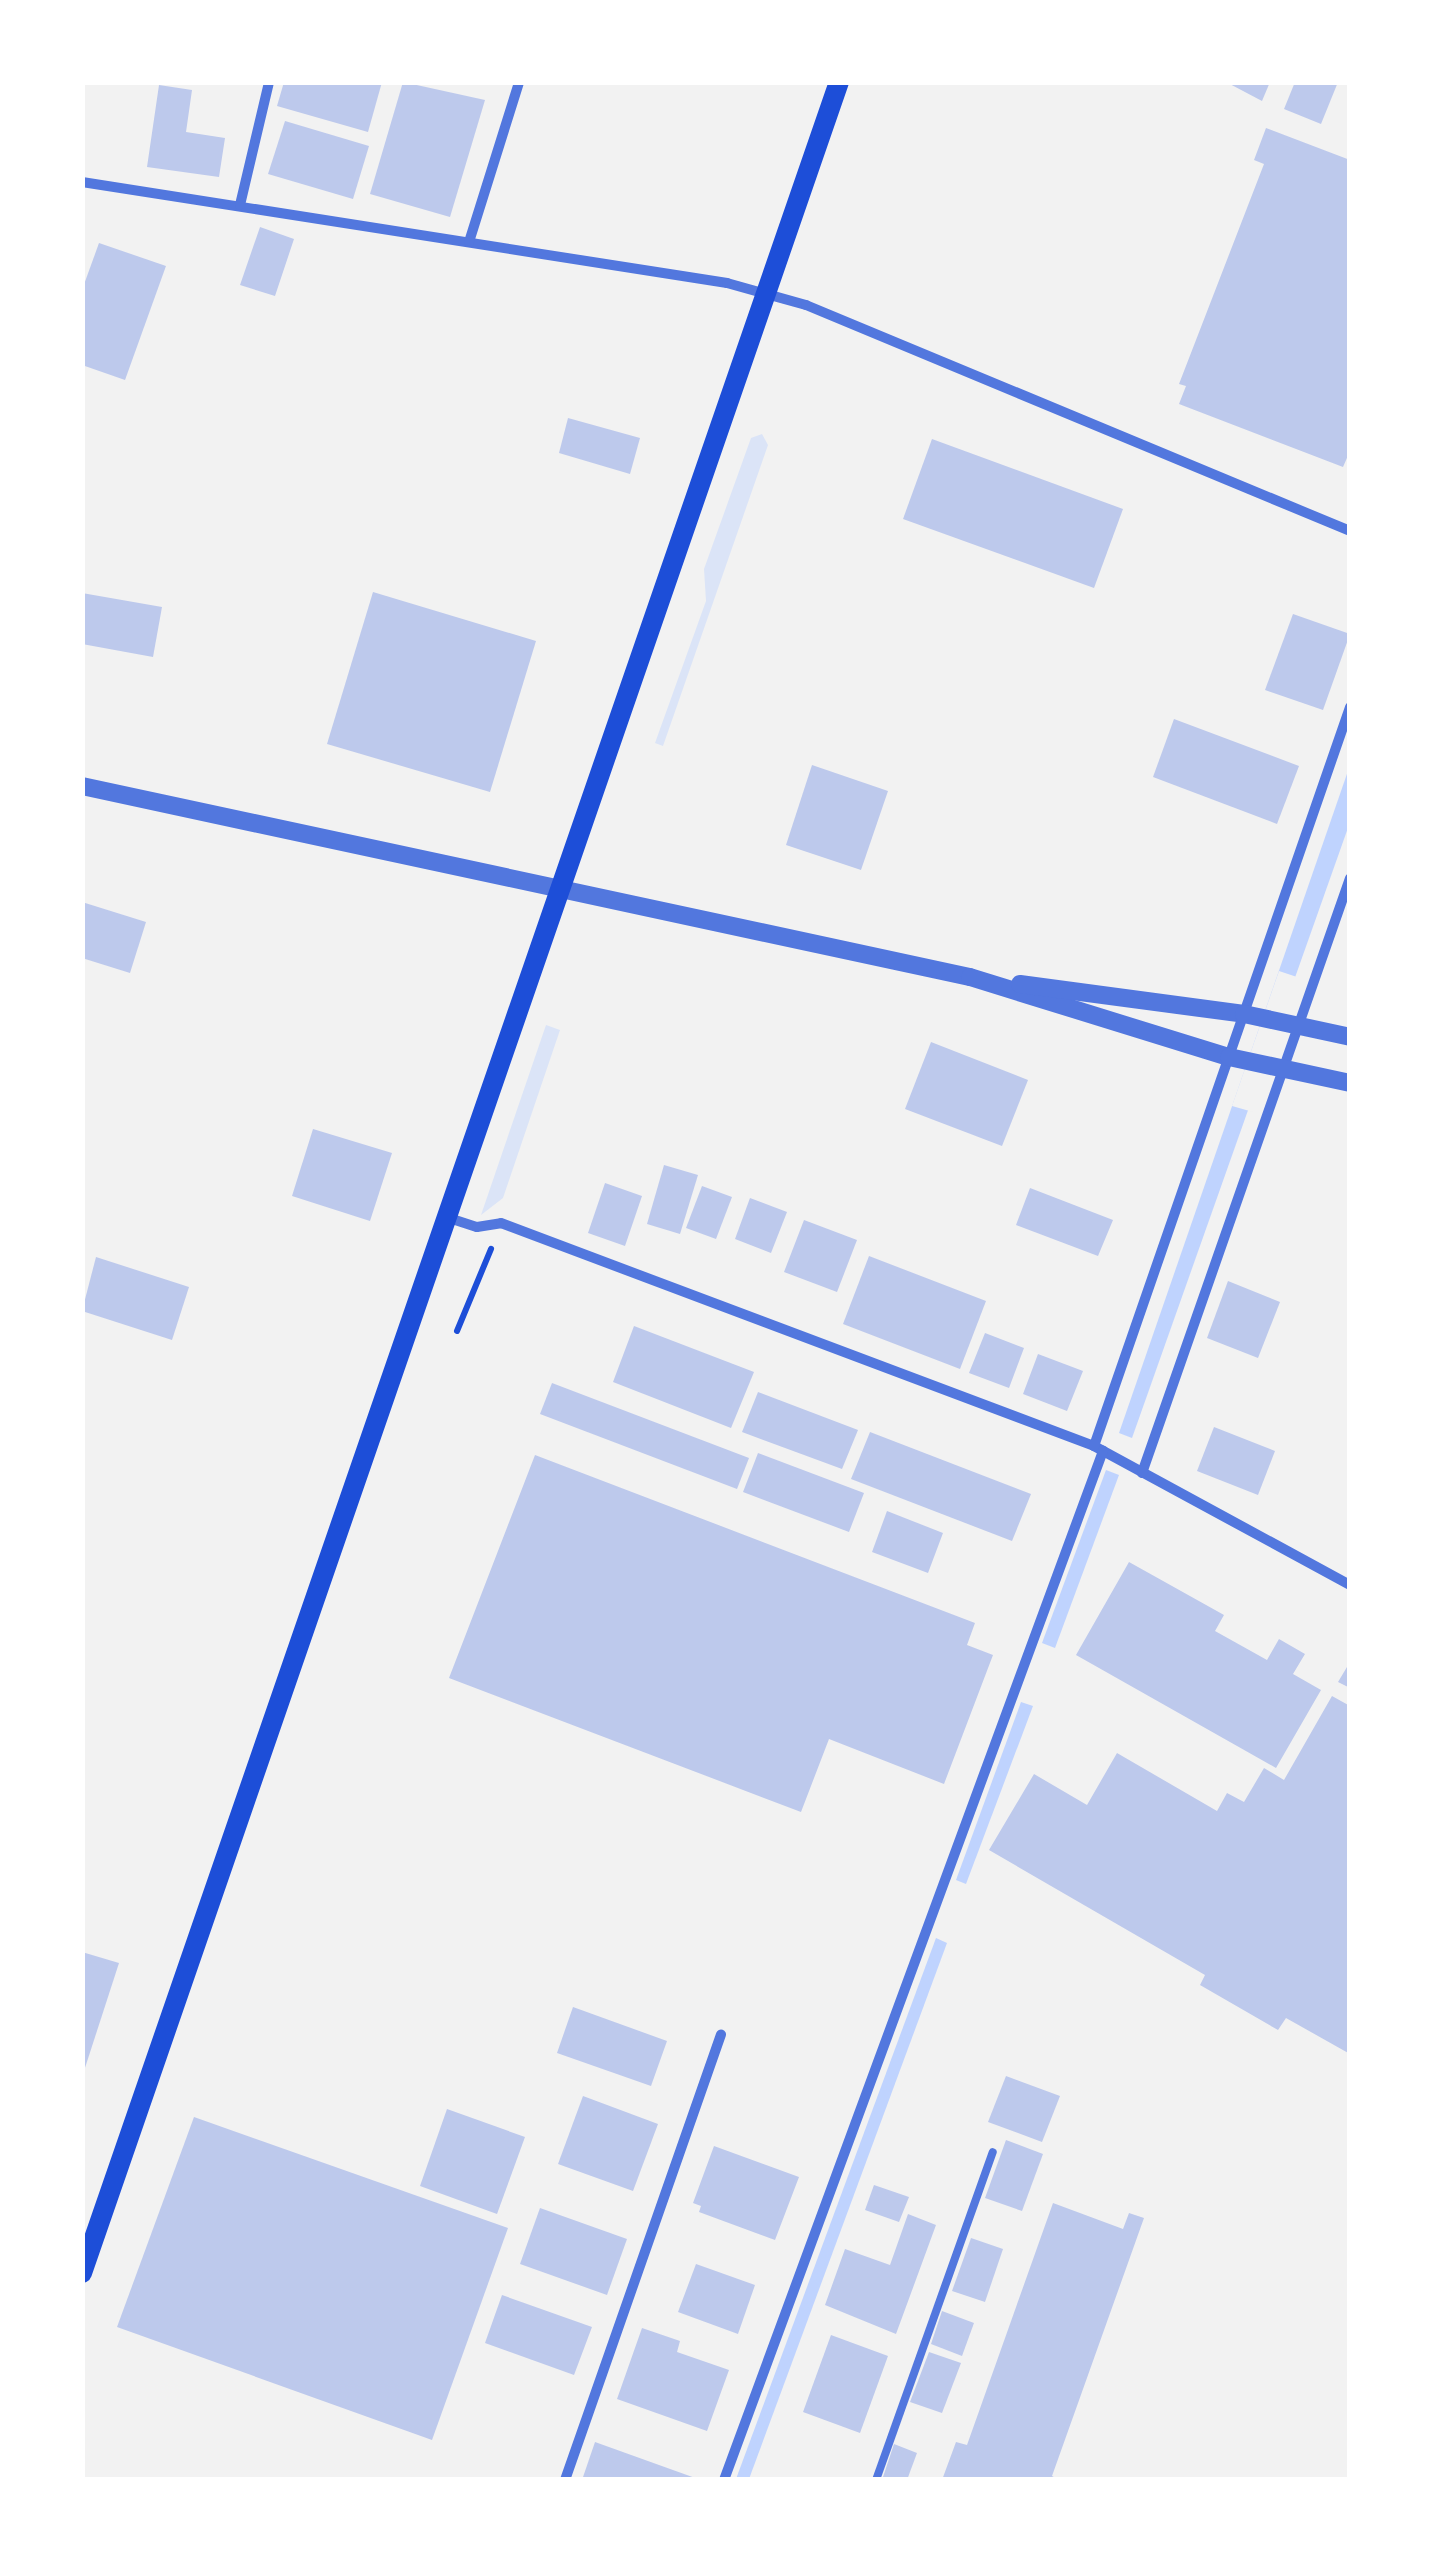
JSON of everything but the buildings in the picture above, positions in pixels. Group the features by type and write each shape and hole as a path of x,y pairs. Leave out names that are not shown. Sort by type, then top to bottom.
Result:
{"main road":[{"path":"82,2273 839,82"}],"street":[{"path":"240,205 269,82"},
{"path":"469,242 519,82"},
{"path":"82,182 469,242 766,294 1350,531"},
{"path":"724,2480 1098,1449 1350,708"},
{"path":"82,786 970,977 1229,1057 1350,1083"},
{"path":"1142,1473 1292,1024 1350,878"},
{"path":"970,977 1244,1014 1350,1037"},
{"path":"449,1218 478,1227 501,1223 1098,1449 1350,1585"},
{"path":"565,2480 721,2034"}],"lane":[{"path":"876,2480 993,2152"}],"path":[{"path":"457,1331 501,1223"}],"shaded area":[{"path":"762,434 768,445 663,746 655,743 706,601 704,569 751,438"},
{"path":"546,1025 560,1030 503,1198 481,1215"}],"water":[{"path":"1349,768 1349,825 1132,1438 1119,1433"},
{"path":"1106,1470 1119,1475 1055,1648 1042,1643"},
{"path":"1021,1702 1033,1706 966,1884 956,1880"},
{"path":"936,1938 947,1943 749,2479 736,2479"}],"pier":[{"path":"1279,971 1300,978 1253,1112 1232,1106"}]}
